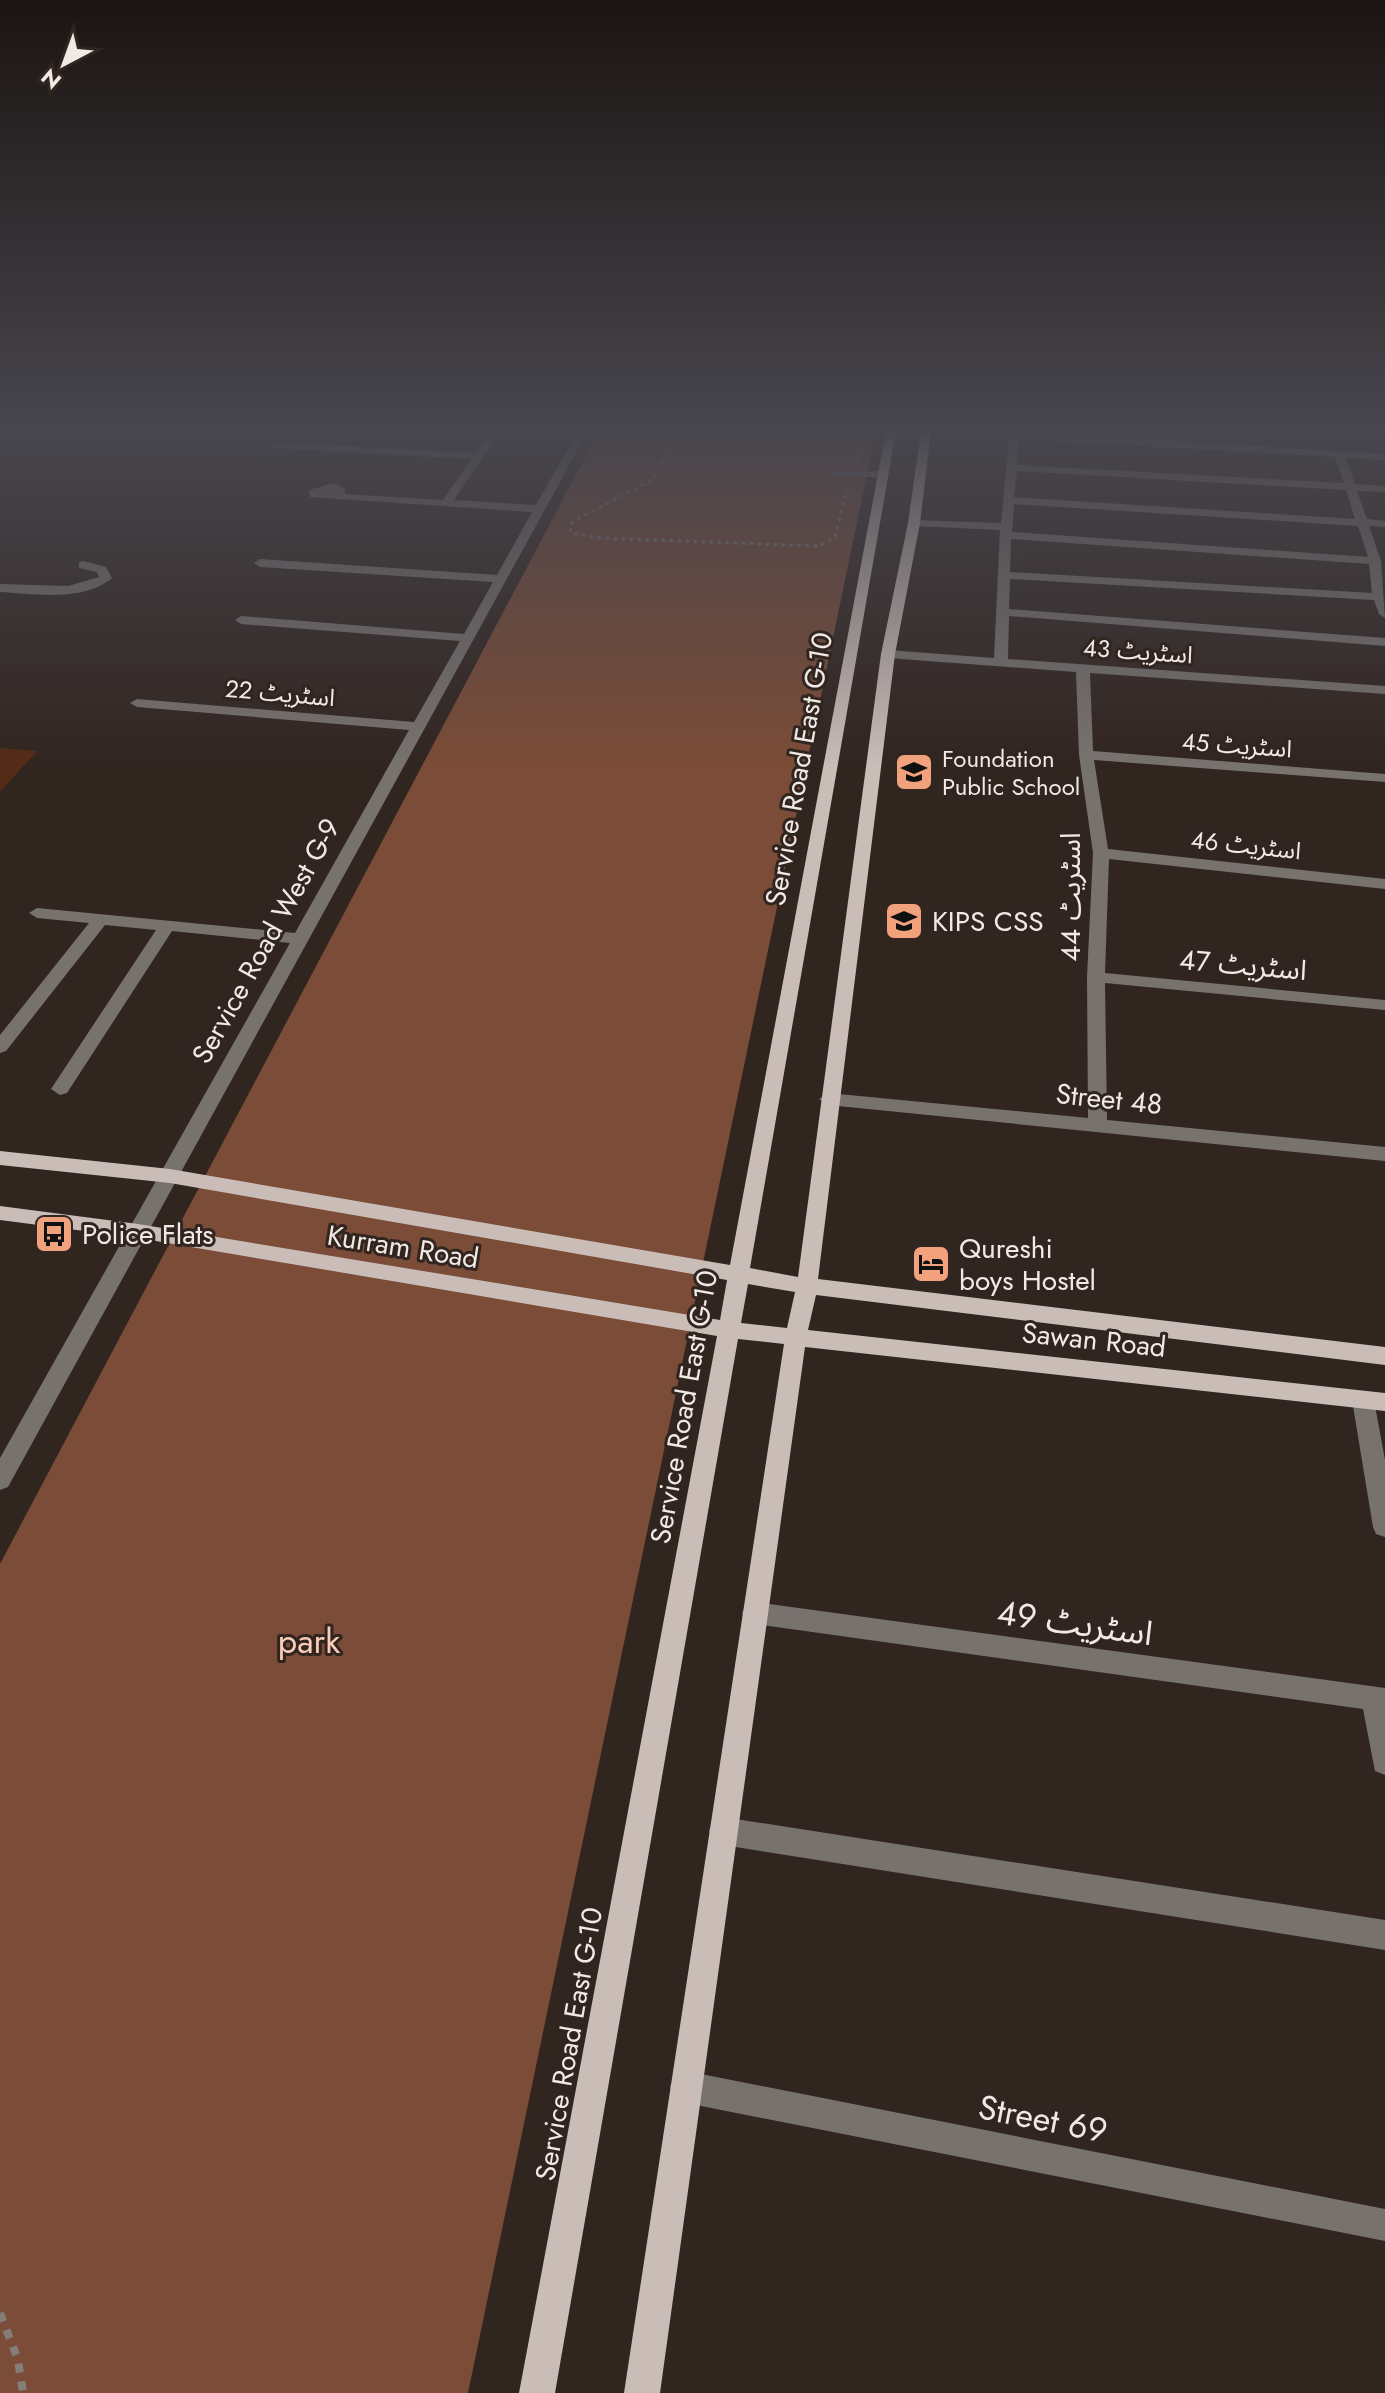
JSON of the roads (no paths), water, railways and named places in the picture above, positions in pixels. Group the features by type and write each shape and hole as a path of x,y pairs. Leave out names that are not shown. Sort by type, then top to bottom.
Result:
{"main road":[{"name":"Service Road East G-10","path":"537,2393 737,1275 884,543"},
{"name":"Service Road East G-10","path":"642,2393 796,1336 807,1286 828,1099 888,654 910,543"},
{"path":"0,1158 170,1176"},
{"name":"Sawan Road","path":"170,1176 807,1286 1385,1356"},
{"name":"Kurram Road","path":"0,1213 138,1231 729,1330 796,1336"},
{"name":"Sawan Road","path":"796,1336 1374,1401"}],"street":[{"name":"Service Road West G-9","path":"0,1480 521,543"},
{"path":"1001,659 1007,543"},
{"path":"1150,543 1375,561"},
{"path":"1368,543 1375,561 1385,614"},
{"path":"260,563 501,579"},
{"path":"0,588 92,587 106,578 102,570 83,565"},
{"path":"1006,575 1382,598"},
{"path":"1004,612 1385,642"},
{"path":"241,620 468,638"},
{"name":"اسٹریٹ 43","path":"888,654 1001,659 1083,670 1385,690"},
{"name":"اسٹریٹ 44","path":"1083,670 1086,755 1101,853 1096,977 1098,1125"},
{"name":"اسٹریٹ 22","path":"137,703 419,727"},
{"name":"اسٹریٹ 45","path":"1086,755 1385,778"},
{"name":"اسٹریٹ 46","path":"1101,853 1385,884"},
{"path":"37,913 301,939"},
{"path":"0,1047 100,920"},
{"path":"60,1089 167,926"},
{"name":"اسٹریٹ 47","path":"1096,977 1385,1005"},
{"name":"Street 48","path":"828,1099 1385,1154"},
{"path":"1374,1401 1385,1527"},
{"name":"اسٹریٹ 49","path":"755,1613 1380,1700"},
{"path":"1380,1700 1385,1762"},
{"path":"723,1831 1385,1935"},
{"name":"Street 69","path":"686,2087 1385,2225"}],"place":[{"name":"Foundation Public School","path":"914,772"},
{"name":"KIPS CSS","path":"904,921"},
{"name":"Police Flats","path":"54,1234"},
{"name":"Qureshi boys Hostel","path":"931,1264"}],"park label":[{"name":"park","path":"309,1641"}]}
